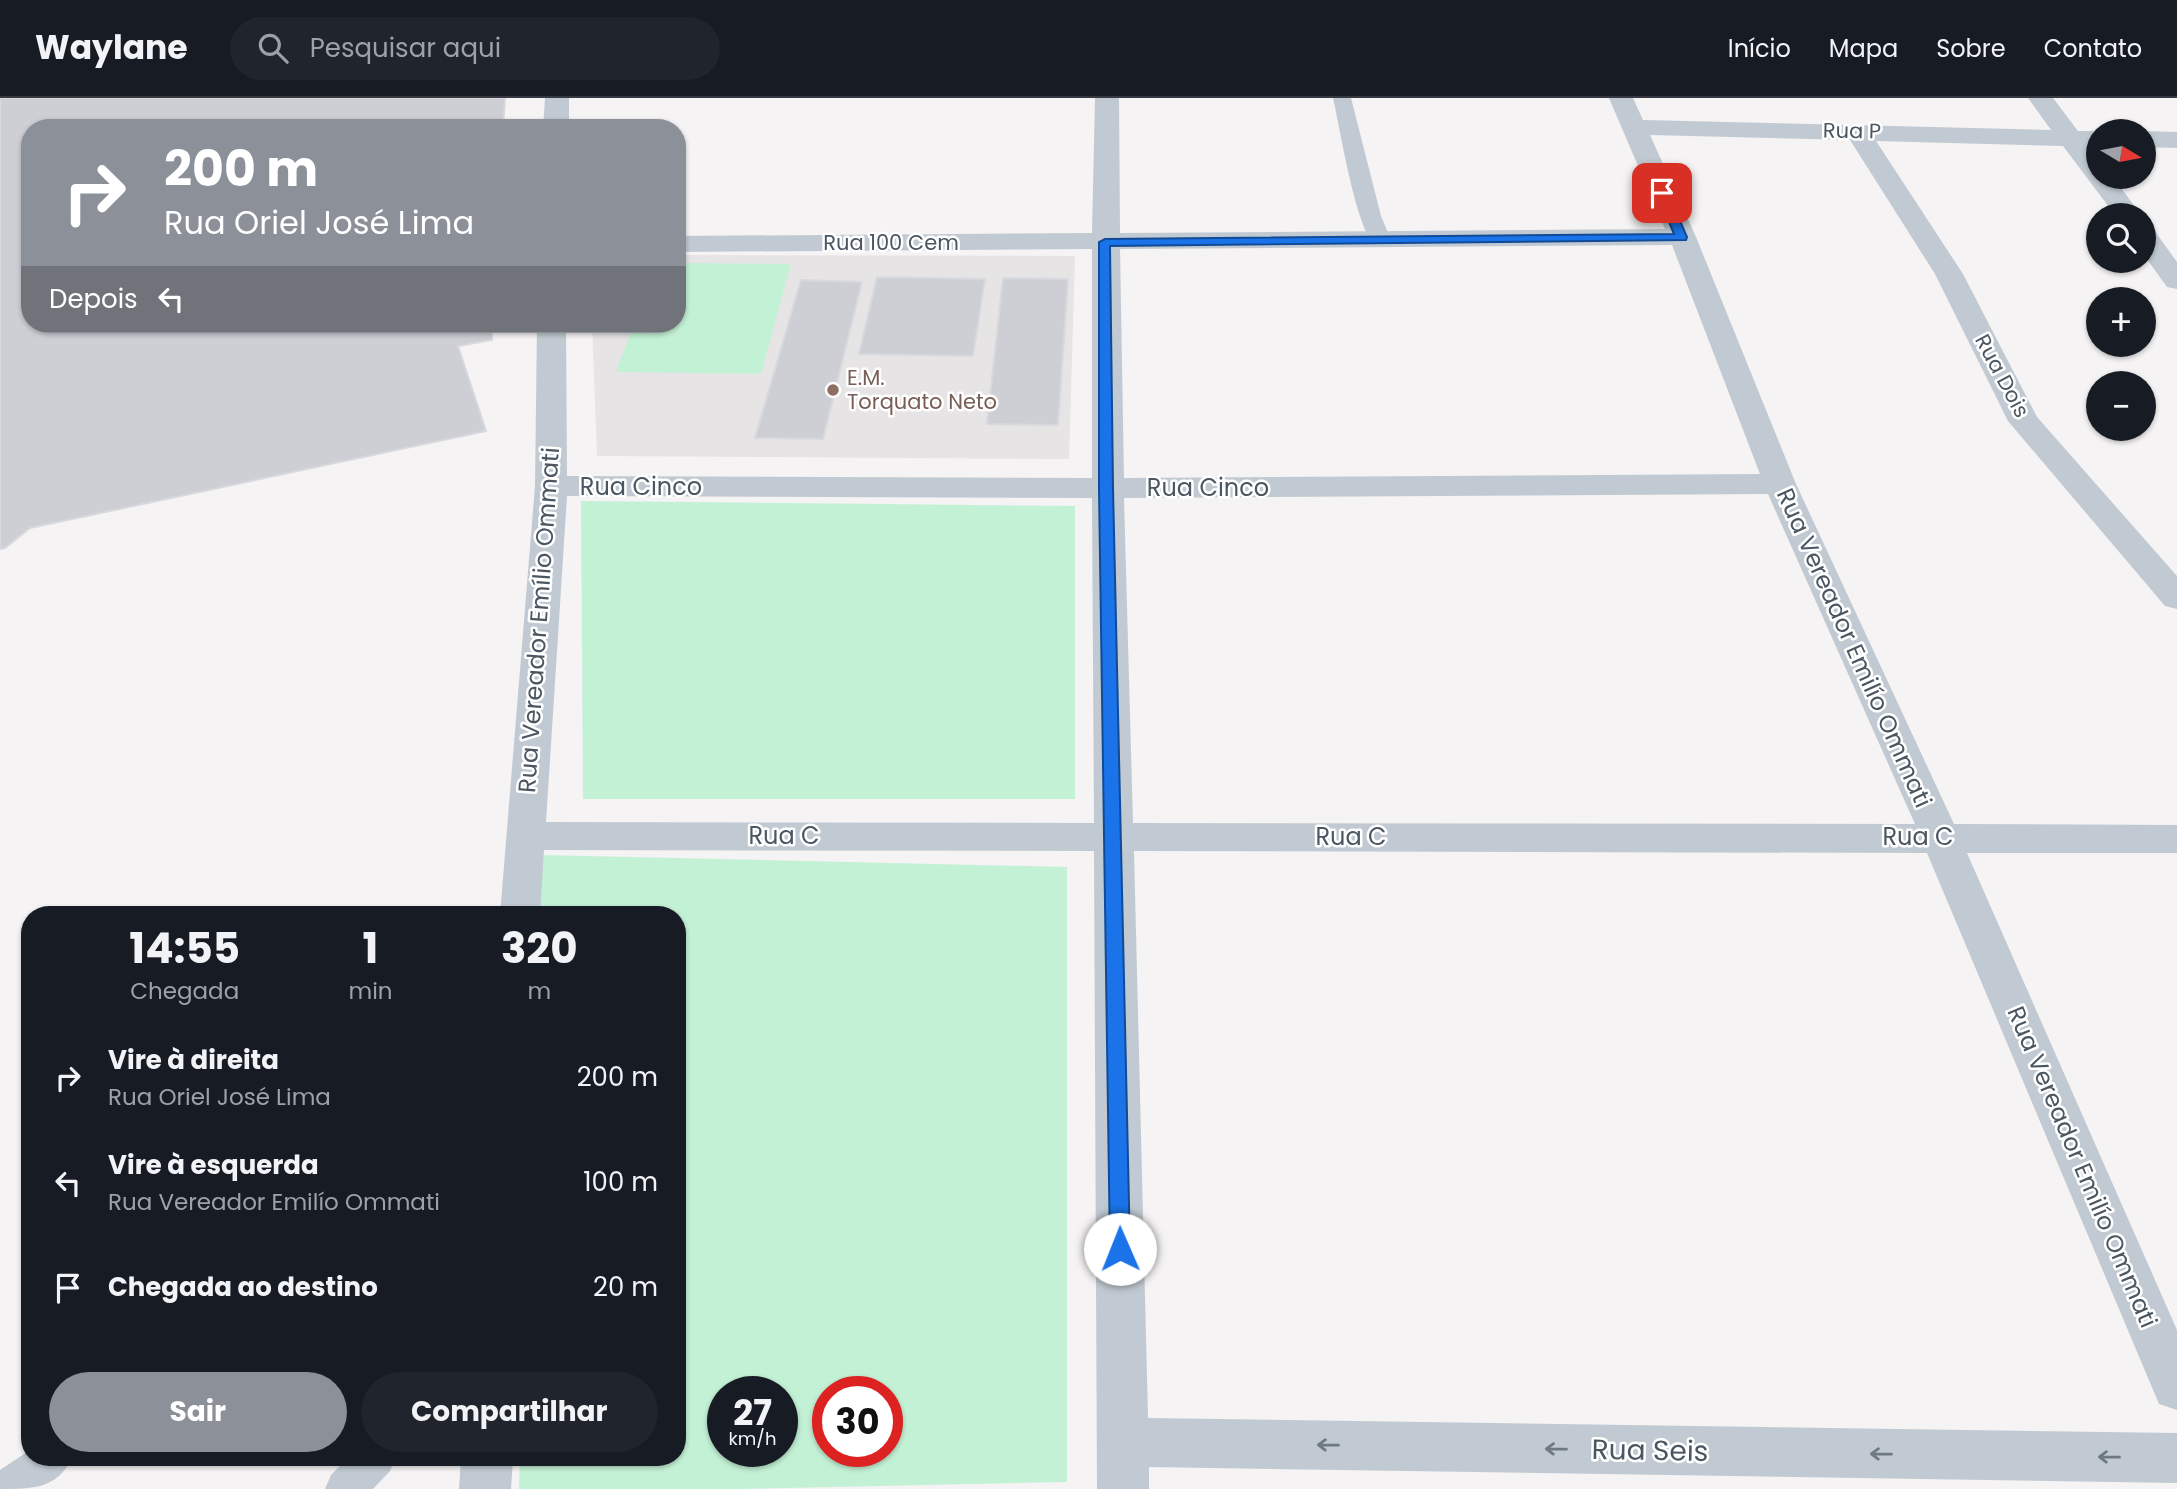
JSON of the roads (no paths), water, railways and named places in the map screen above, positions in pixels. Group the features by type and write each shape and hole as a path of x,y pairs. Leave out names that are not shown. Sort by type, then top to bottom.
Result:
{"street":[{"path":"556,119 557,98"},
{"path":"1107,98 1106,488 1114,836 1122,1465"},
{"path":"2040,98 2086,159"},
{"name":"Rua P","path":"1627,113 1857,131 2086,139"},
{"name":"Rua Vereador Emilío Ommati","path":"1627,113 1682,237 1780,484 1940,837 2177,1387"},
{"name":"Rua Dois","path":"1857,131 1927,237 1962,297 2005,389 2024,421 2177,598"},
{"path":"2156,139 2177,139"},
{"name":"Rua 100 Cem","path":"686,243 1682,237"},
{"path":"2156,252 2177,281"},
{"name":"Rua Vereador Emílio Ommati","path":"520,906 551,486 551,333"},
{"name":"Rua Cinco","path":"551,486 1106,488 1780,484"},
{"name":"Rua C","path":"524,836 2177,839"},
{"name":"Rua Seis","path":"1122,1465 2177,1458"},
{"path":"485,1489 486,1466"}],"lane":[{"path":"1342,98 1371,216 1380,240"},
{"path":"6,1489 40,1466"},
{"path":"345,1489 368,1466"}],"place":[{"name":"E.M. Torquato Neto","path":"833,390"}]}
